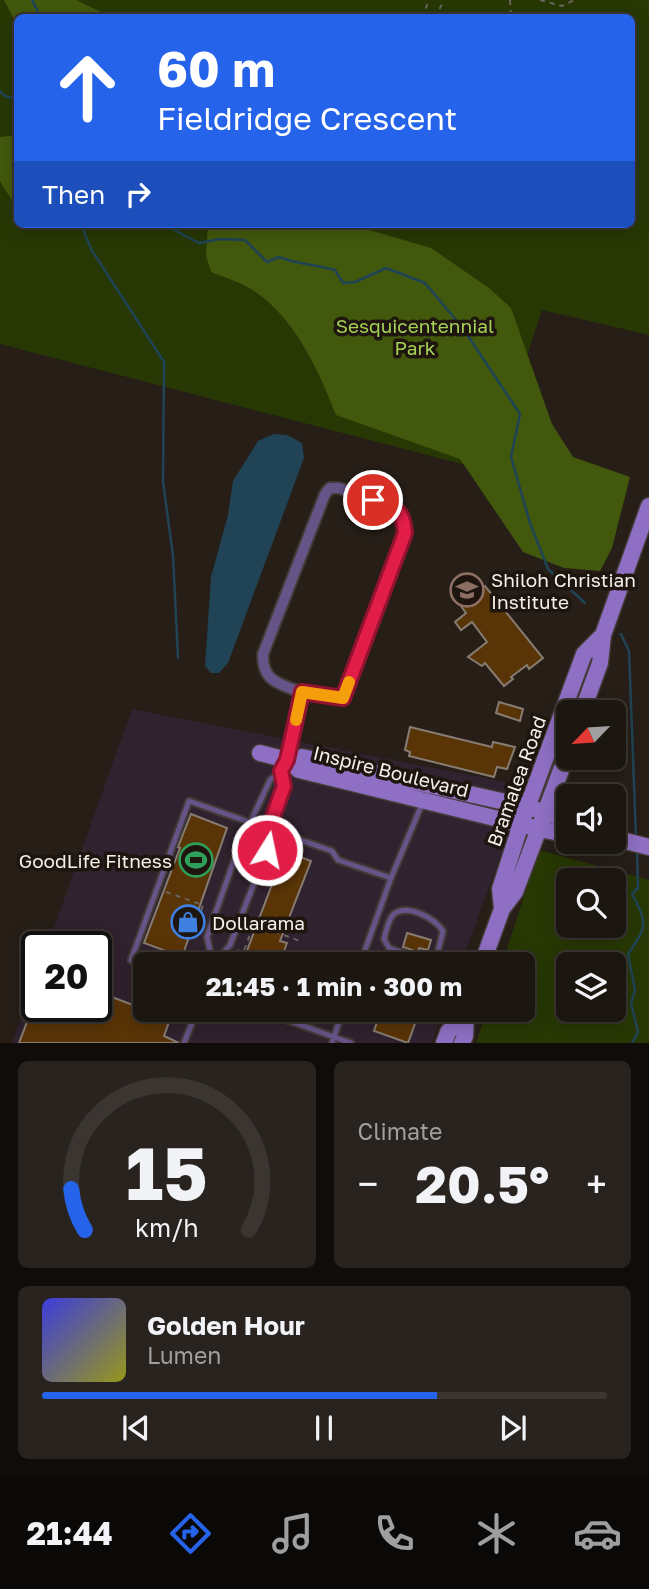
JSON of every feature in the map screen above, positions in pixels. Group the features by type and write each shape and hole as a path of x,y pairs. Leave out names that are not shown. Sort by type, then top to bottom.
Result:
{"main road":[{"name":"Bramalea Road","path":"586,700 600,663 603,635 649,506"},
{"name":"Bramalea Road","path":"502,909 500,889 521,824 584,654 603,635"},
{"name":"Inspire Boulevard","path":"260,752 299,770 556,832"},
{"name":"Inspire Boulevard","path":"284,765 302,757 528,807 556,816"},
{"name":"Bramalea Road","path":"486,952 502,909 515,892 561,770"},
{"path":"626,841 649,847"},
{"path":"444,1043 448,1032 457,1022"},
{"path":"462,1043 466,1022"}],"street":[{"path":"330,488 339,488 397,509 404,518 405,533 343,698 302,692 271,680 262,668 263,654 325,494 330,488"},
{"path":"284,765 302,692"}],"lane":[{"path":"210,952 207,937 238,849 270,780 284,765"},
{"path":"224,952 230,945 267,850 269,828 284,786 284,765"},
{"path":"134,952 188,801 332,851 338,860 391,878"},
{"path":"364,952 391,878 424,801"},
{"path":"405,910 438,923 443,931 436,964 389,948 384,939 389,920 395,913 405,910"},
{"path":"184,1043 192,1022"},
{"path":"289,1022 333,1040 351,1043"},
{"path":"333,1040 340,1022"}],"path":[{"path":"541,0 562,6 574,0"},
{"path":"157,888 204,905"}],"shaded area":[{"path":"132,709 526,786 465,952 133,952 133,1022 440,1022 432,1043 12,1043 21,1019 21,1022 112,1022 112,931 53,931"}],"green space":[{"name":"Sesquicentennial Park","path":"0,0 649,0 649,335 542,310 489,471 0,344"},
{"path":"4,0 76,0 105,14 14,14 14,19"},
{"path":"14,135 14,204 0,181 0,137"},
{"path":"208,228 361,228 431,248 489,288 511,308 552,424 573,457 630,477 612,548 600,571 564,568 523,552 460,459 336,415 313,363 280,313 251,289 211,272 206,256"},
{"path":"539,850 605,868 556,868 556,938 626,938 626,874 649,880 649,1043 476,1043 483,1022 535,1022 535,952 506,952"}],"water":[{"path":"274,434 287,435 302,443 304,458 228,663 219,673 211,673 205,666 211,577 228,515 233,481 258,441"}],"building":[{"path":"474,577 482,588 485,586 543,658 529,669 527,665 504,686 485,663 482,666 468,657 487,642 472,622 461,630 455,622 466,613 453,595"},
{"path":"499,702 523,709 520,721 496,713"},
{"path":"410,727 492,747 493,742 515,747 507,769 497,767 494,777 409,756 410,752 405,750"},
{"path":"191,814 227,828 184,952 168,952 144,943 180,848 178,847"},
{"path":"288,842 298,846 295,855 311,861 280,941 287,943 284,952 247,952"},
{"path":"407,933 431,940 428,950 419,948 418,952 403,947"},
{"path":"112,997 133,1005 133,1022 169,1022 164,1036 179,1043 19,1043 27,1022 112,1022"},
{"path":"377,1022 416,1022 408,1043 374,1031"}],"waterway":[{"path":"32,0 39,14"},
{"path":"0,91 5,96 14,98"},
{"path":"83,228 91,249 164,362 163,482 173,556 178,658"},
{"path":"171,228 199,243 220,239 245,240 267,262 279,257 335,270 343,283 355,282 386,268 425,283 462,327 520,414 511,457 530,523 548,569 585,603"},
{"path":"621,634 629,651 636,837"},
{"path":"632,1043 638,1032 631,1003 635,990 628,954 643,925 641,912 632,894 638,888 637,850"}],"slow traffic":[{"path":"296,720 302,692 343,698 349,682"}],"place":[{"name":"Shiloh Christian Institute","path":"467,590"},
{"name":"GoodLife Fitness","path":"196,860"},
{"name":"Dollarama","path":"188,922"}],"route":[{"path":"267,850 269,828 284,786 281,771 287,760 302,692 343,698 405,533 404,518 397,509 373,500"}]}
